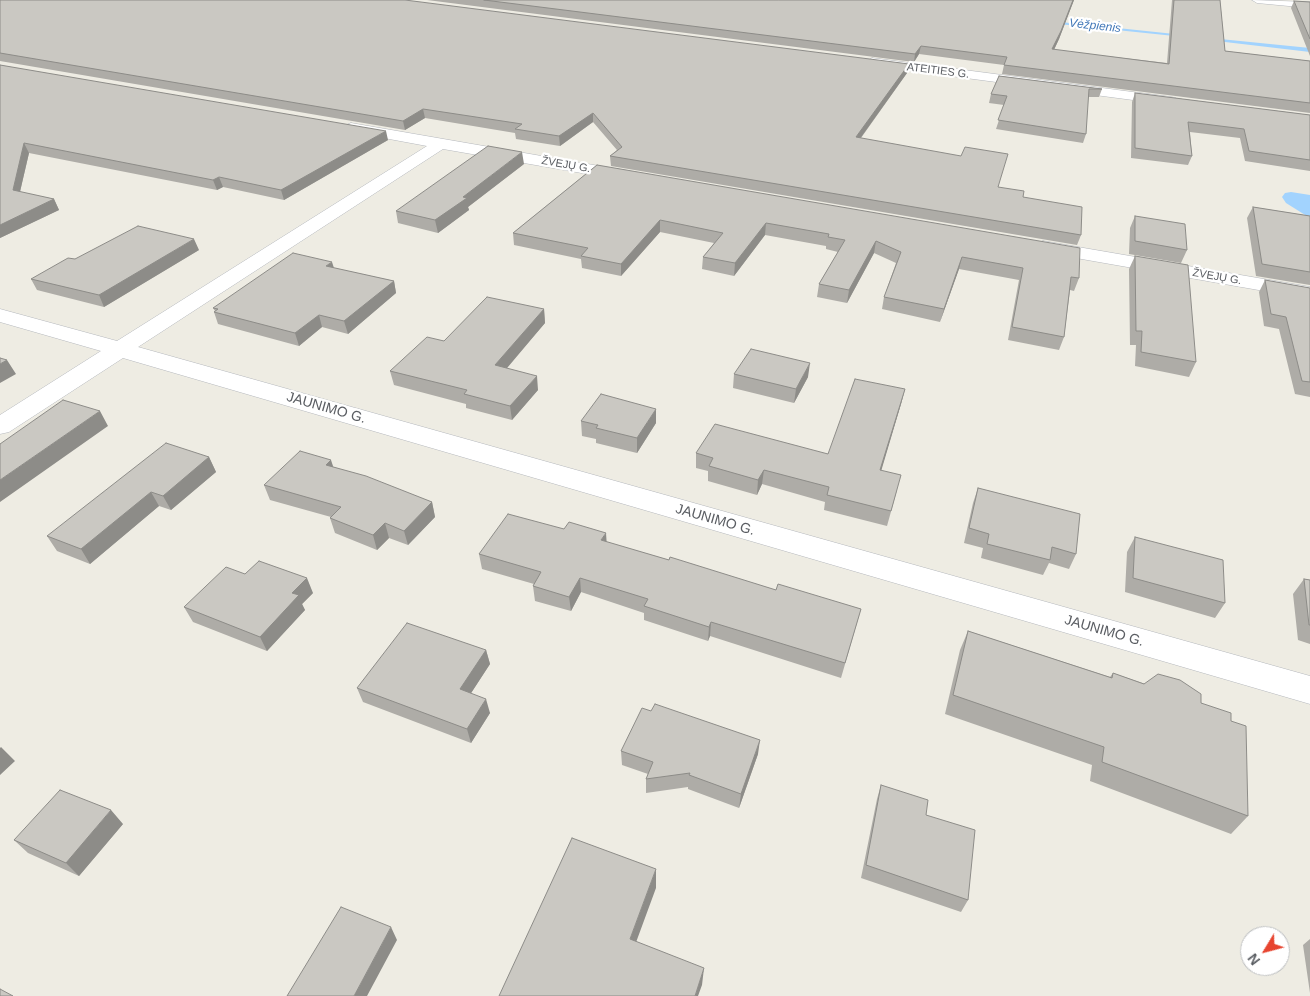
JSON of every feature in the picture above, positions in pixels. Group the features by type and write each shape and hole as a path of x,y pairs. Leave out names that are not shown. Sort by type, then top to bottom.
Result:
{"street":[{"path":"1257,0 1310,5"},
{"name":"ATEITIES G.","path":"864,61 1180,102"},
{"name":"ŽVEJŲ G.","path":"335,126 645,179"},
{"path":"0,426 440,144"},
{"name":"ŽVEJŲ G.","path":"1026,244 1310,293"},
{"name":"JAUNIMO G.","path":"0,315 1310,690"}],"water":[{"path":"1285,193 1310,195 1310,218 1286,203 1282,197"}],"building":[{"path":"0,0 405,0 909,64 856,137 961,156 965,147 1008,154 998,187 1024,191 1023,197 1082,207 1081,235 610,156 622,147 593,113 559,136 515,129 522,124 423,109 403,121 0,53"},
{"path":"484,0 1073,0 1052,49 1169,64 1174,0 1220,0 1225,51 1310,61 1310,103 1004,65 1007,57 921,46 915,54"},
{"path":"1294,1 1310,2 1310,39"},
{"path":"0,65 386,131 281,190 219,177 213,180 24,143 13,190 54,199 0,225"},
{"path":"999,76 1102,89 1089,89 1086,134 998,120 1007,96 991,94"},
{"path":"1135,93 1310,115 1310,160 1249,151 1244,129 1188,122 1192,156 1135,148"},
{"path":"488,146 522,152 463,197 467,198 435,220 396,211"},
{"path":"597,165 1080,248 1079,278 1071,277 1064,337 1012,327 1023,268 962,257 944,309 884,297 901,252 876,241 849,290 819,284 845,240 828,237 829,234 766,223 735,263 703,257 723,233 660,220 621,264 581,256 588,248 513,233"},
{"path":"1253,207 1310,216 1310,272 1262,264"},
{"path":"1135,216 1185,224 1187,250 1135,241"},
{"path":"138,226 194,239 99,295 31,279 68,258 75,259"},
{"path":"293,253 332,262 326,266 394,281 344,321 319,315 295,333 214,312 218,309 213,308"},
{"path":"1135,256 1188,265 1196,362 1141,352 1142,331 1136,331"},
{"path":"1265,280 1310,288 1310,382 1302,381 1286,317 1271,314"},
{"path":"487,297 544,309 495,365 537,376 510,406 464,394 467,390 390,371 427,337 444,341"},
{"path":"751,349 810,363 796,389 734,374"},
{"path":"0,358 7,360 0,364"},
{"path":"855,379 905,389 880,470 901,475 891,511 827,495 829,487 764,470 758,480 709,466 713,458 696,453 715,424 828,454"},
{"path":"601,394 656,409 637,438 596,428 598,425 581,421"},
{"path":"63,400 100,411 0,480 0,444"},
{"path":"166,443 209,457 163,496 151,492 81,549 47,536"},
{"path":"300,451 331,460 326,465 366,476 432,502 404,531 385,523 373,535 330,518 341,507 264,485"},
{"path":"978,488 1080,514 1076,554 1052,547 1050,560 987,544 989,534 969,528"},
{"path":"508,514 564,529 569,522 606,533 601,540 669,560 670,557 776,590 778,584 861,609 845,663 711,622 709,627 644,606 648,599 580,578 569,597 533,586 541,572 479,554"},
{"path":"1135,537 1223,560 1225,603 1133,578"},
{"path":"259,561 307,578 292,593 299,595 260,637 184,607 226,567 245,574"},
{"path":"1304,579 1310,580 1310,625 1309,625"},
{"path":"407,623 486,650 460,689 486,699 467,729 357,688"},
{"path":"968,631 1112,678 1113,673 1144,684 1158,674 1180,680 1201,694 1201,703 1231,713 1231,721 1246,726 1248,816 1102,762 1104,747 953,695"},
{"path":"655,704 760,740 741,794 689,775 690,773 646,779 653,762 621,751 642,708 651,711"},
{"path":"881,785 928,800 926,815 975,830 968,900 866,865"},
{"path":"60,790 111,810 66,863 14,840"},
{"path":"572,838 656,869 630,939 704,968 695,996 499,996"},
{"path":"341,907 391,927 354,996 287,996"},
{"path":"0,989 13,996 0,996"}],"waterway":[{"name":"Vėžpienis","path":"1051,22 1184,36"},
{"name":"Vėžpienis","path":"1210,39 1310,50"}]}
